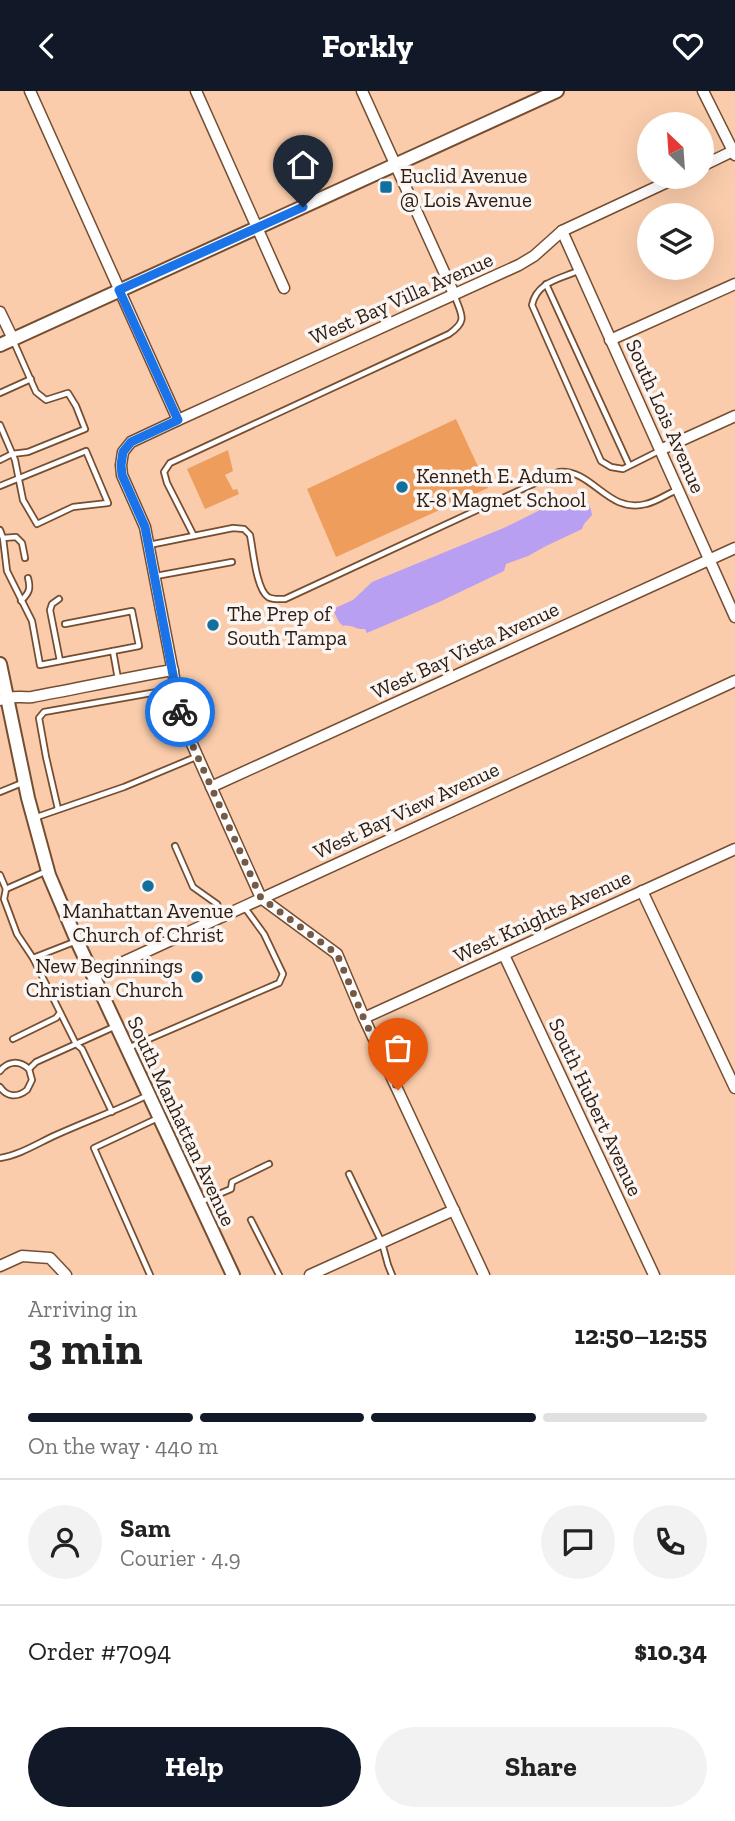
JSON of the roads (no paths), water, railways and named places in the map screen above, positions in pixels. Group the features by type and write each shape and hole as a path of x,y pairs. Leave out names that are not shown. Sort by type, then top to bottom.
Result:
{"main road":[{"path":"0,345 557,91"},
{"name":"South Manhattan Avenue","path":"0,664 2,697 48,871 93,976 233,1275"}],"street":[{"path":"30,91 178,420"},
{"path":"196,91 284,288"},
{"path":"362,91 454,294"},
{"path":"703,91 734,153 714,161"},
{"name":"West Bay Villa Avenue","path":"149,545 145,527 122,475 123,452 131,442 519,265 534,256 562,231 652,189"},
{"name":"South Lois Avenue","path":"562,231 735,617"},
{"path":"610,340 735,283"},
{"path":"0,311 13,339"},
{"path":"660,450 735,416"},
{"path":"149,545 183,724 261,898 337,954 364,1019 484,1275"},
{"name":"West Bay Vista Avenue","path":"211,787 735,548"},
{"path":"2,697 29,697 173,670"},
{"name":"West Bay View Avenue","path":"93,976 735,681"},
{"name":"West Knights Avenue","path":"364,1019 735,849"},
{"path":"642,891 735,1088"},
{"name":"South Hubert Avenue","path":"504,955 654,1275"},
{"path":"310,1275 454,1210"},
{"path":"0,1266 22,1256 50,1258 66,1275"}],"lane":[{"path":"579,271 542,286 534,294 532,305 601,461 611,467 623,469 660,450"},
{"path":"547,284 629,465"},
{"path":"194,536 167,483 164,472 170,463 450,334 461,326 463,320 454,294"},
{"path":"0,460 85,429 68,393 46,400 36,392 13,339"},
{"path":"0,393 31,379"},
{"path":"0,425 15,460 18,478 23,500 37,524 73,507 108,503 86,451 18,478 0,486"},
{"path":"149,545 233,528 244,529 250,535 261,589 268,597 285,599 559,472 578,474 609,498 624,505 646,504 678,489"},
{"path":"0,530 7,571 32,621 40,665 139,646 132,611 65,624"},
{"path":"3,538 16,537 22,543 26,558"},
{"path":"155,577 232,562"},
{"path":"21,600 30,587 28,577"},
{"path":"59,599 52,604 50,610 60,661"},
{"path":"113,651 118,679"},
{"path":"58,809 39,718 44,712 176,688"},
{"path":"33,818 134,783 197,757"},
{"path":"0,792 24,782"},
{"path":"175,846 193,887 217,904 223,915"},
{"path":"6,889 48,871"},
{"path":"0,875 6,889 4,899 17,934 33,958 76,1044 82,1049 112,1112"},
{"path":"127,1049 279,983 283,974 264,934 243,906"},
{"path":"33,958 77,941"},
{"path":"13,1039 56,1018 60,1012"},
{"path":"29,1069 36,1062 117,1026"},
{"path":"0,1071 7,1064 19,1062 29,1069 32,1080 23,1094 11,1095 0,1087"},
{"path":"0,1158 9,1157 149,1095"},
{"path":"150,1275 94,1148 160,1117"},
{"path":"199,1203 231,1189 232,1182 269,1164"},
{"path":"349,1174 382,1243 392,1275"},
{"path":"251,1220 279,1275"}],"place":[{"name":"Euclid Avenue @ Lois Avenue","path":"386,187"},
{"name":"Kenneth E. Adum K-8 Magnet School","path":"402,487"},
{"name":"The Prep of South Tampa","path":"213,625"},
{"name":"Manhattan Avenue Church of Christ","path":"148,886"},
{"name":"New Beginnings Christian Church","path":"197,977"}]}
